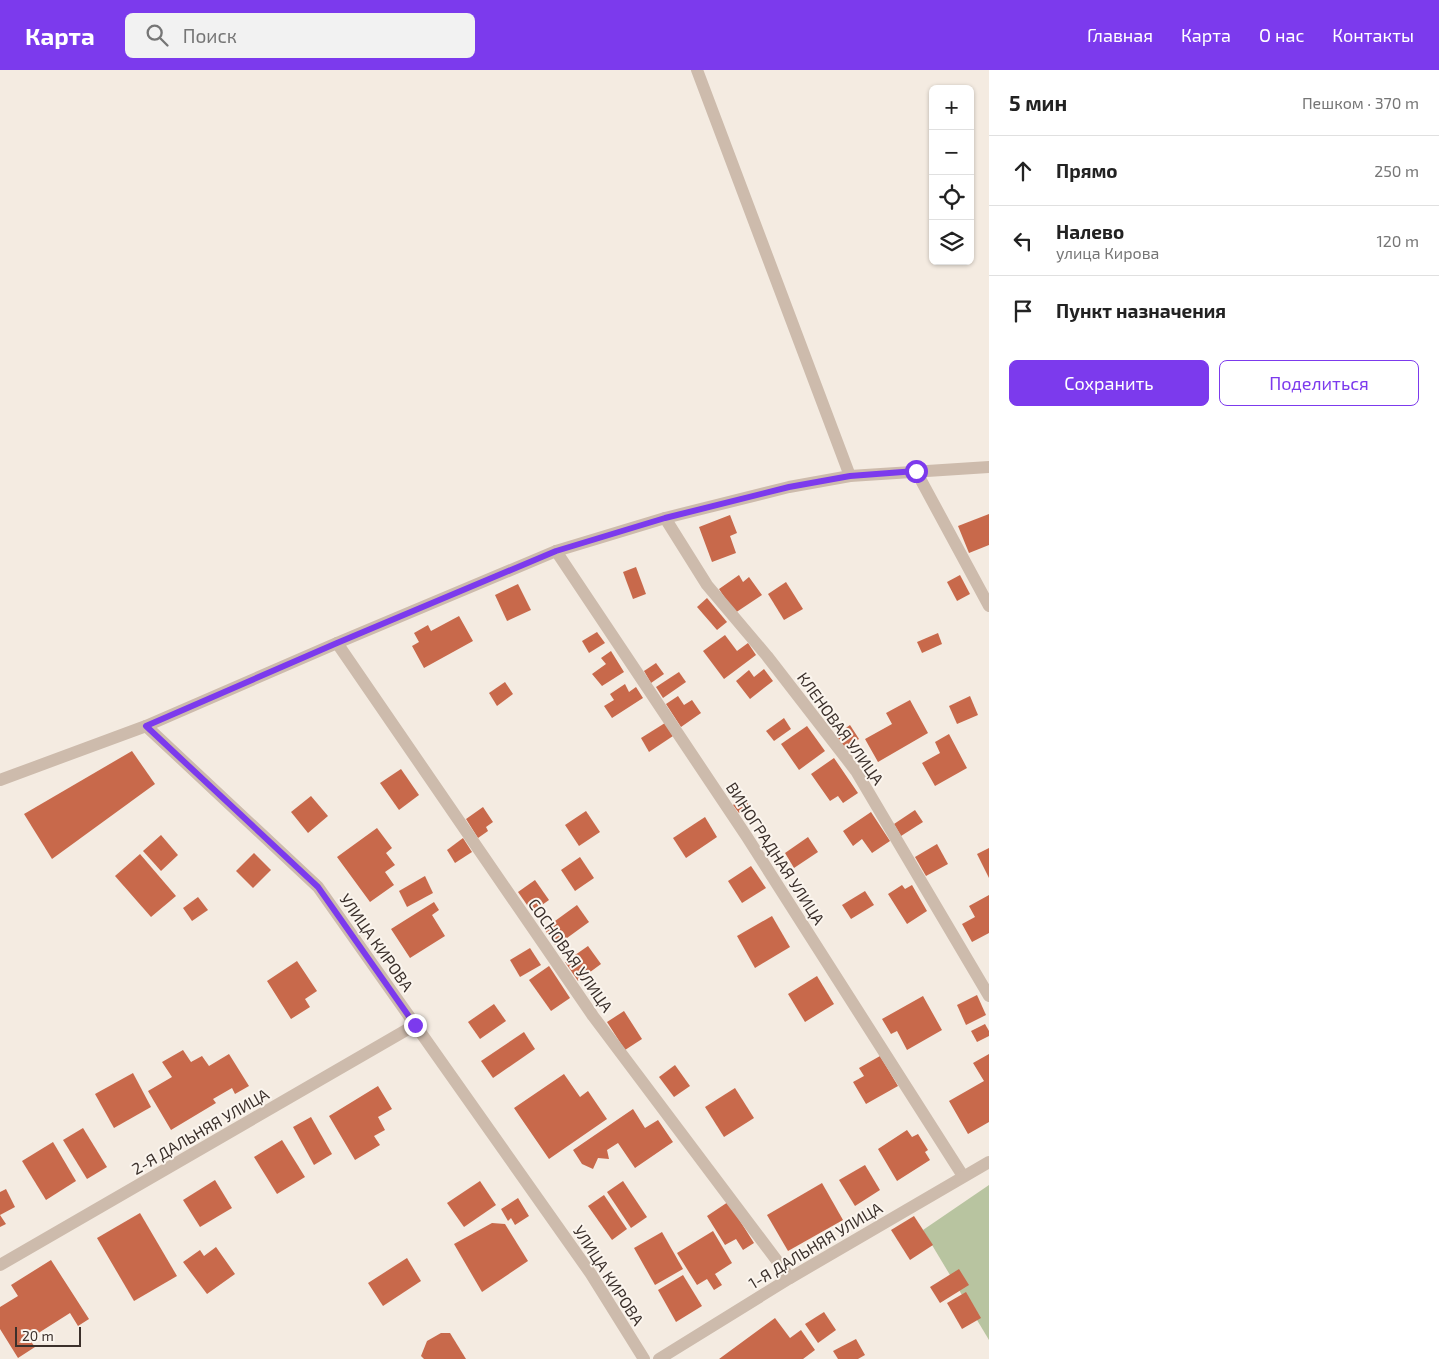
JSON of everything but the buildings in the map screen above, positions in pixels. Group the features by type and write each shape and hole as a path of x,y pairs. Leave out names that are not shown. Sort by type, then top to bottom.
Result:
{"street":[{"path":"697,70 850,476"},
{"path":"0,780 146,726 556,551 665,518 789,487 850,476 989,467"},
{"path":"916,471 989,606"},
{"name":"КЛЕНОВАЯ УЛИЦА","path":"665,518 707,585 767,656 856,771 989,996"},
{"name":"ВИНОГРАДНАЯ УЛИЦА","path":"556,551 747,837 964,1176"},
{"name":"СОСНОВАЯ УЛИЦА","path":"337,643 592,1016 790,1278"},
{"name":"УЛИЦА КИРОВА","path":"146,726 318,887 591,1274 644,1359"},
{"name":"2-Я ДАЛЬНЯЯ УЛИЦА","path":"0,1265 415,1025"},
{"name":"1-Я ДАЛЬНЯЯ УЛИЦА","path":"659,1359 790,1278 989,1162"}],"green space":[{"path":"989,1185 989,1340 923,1230"}],"route":[{"path":"415,1025 318,887 146,726 556,551 665,518 789,487 850,476 916,471"}]}
